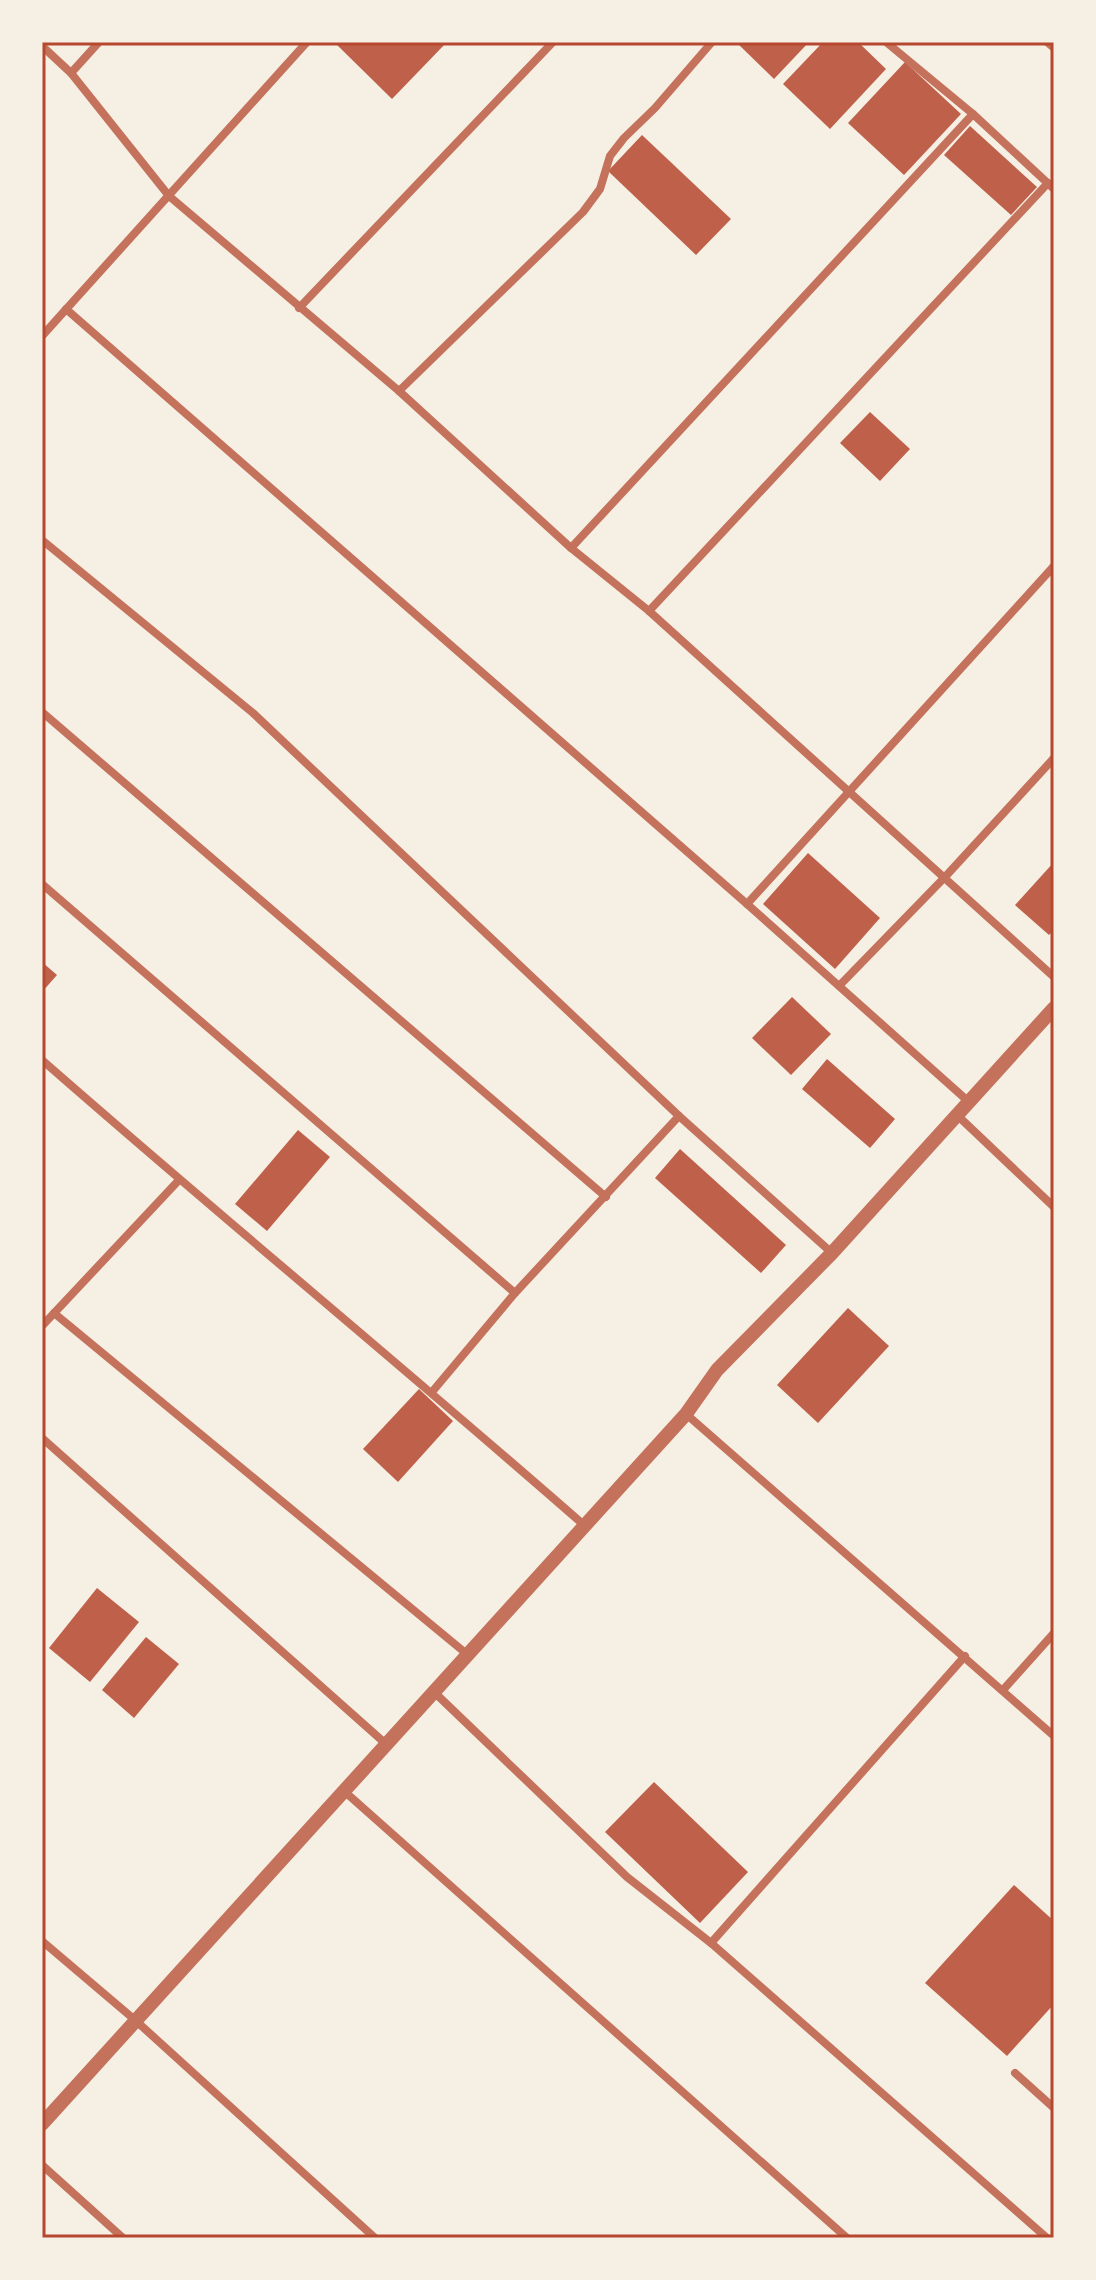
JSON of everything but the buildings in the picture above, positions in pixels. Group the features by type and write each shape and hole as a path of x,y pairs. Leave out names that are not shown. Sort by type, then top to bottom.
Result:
{"street":[{"path":"71,73 99,42"},
{"path":"42,336 307,42"},
{"path":"299,308 553,42"},
{"path":"399,391 583,212 600,189 610,156 712,42"},
{"path":"649,611 1051,186 973,114 886,42"},
{"path":"1047,42 1054,48"},
{"path":"42,46 71,73 169,196 399,391 571,548 649,611 1054,977"},
{"path":"571,548 973,114"},
{"path":"66,309 747,904 969,1103"},
{"path":"42,540 253,713 679,1116 832,1253"},
{"path":"747,904 1054,566"},
{"path":"42,712 606,1197"},
{"path":"839,986 1054,758"},
{"path":"42,884 515,1293"},
{"path":"42,2124 686,1414 717,1370 832,1253 1054,1008"},
{"path":"42,1060 585,1526"},
{"path":"432,1392 515,1293 679,1116"},
{"path":"958,1116 1054,1207"},
{"path":"42,1326 179,1180"},
{"path":"54,1313 468,1655"},
{"path":"686,1414 1054,1736"},
{"path":"42,1438 386,1744"},
{"path":"1003,1690 1054,1633"},
{"path":"711,1943 965,1656"},
{"path":"434,1692 627,1877 711,1943 1047,2238"},
{"path":"344,1791 847,2238"},
{"path":"42,1941 135,2020 375,2238"},
{"path":"1015,2073 1054,2108"},
{"path":"42,2165 123,2238"}]}
